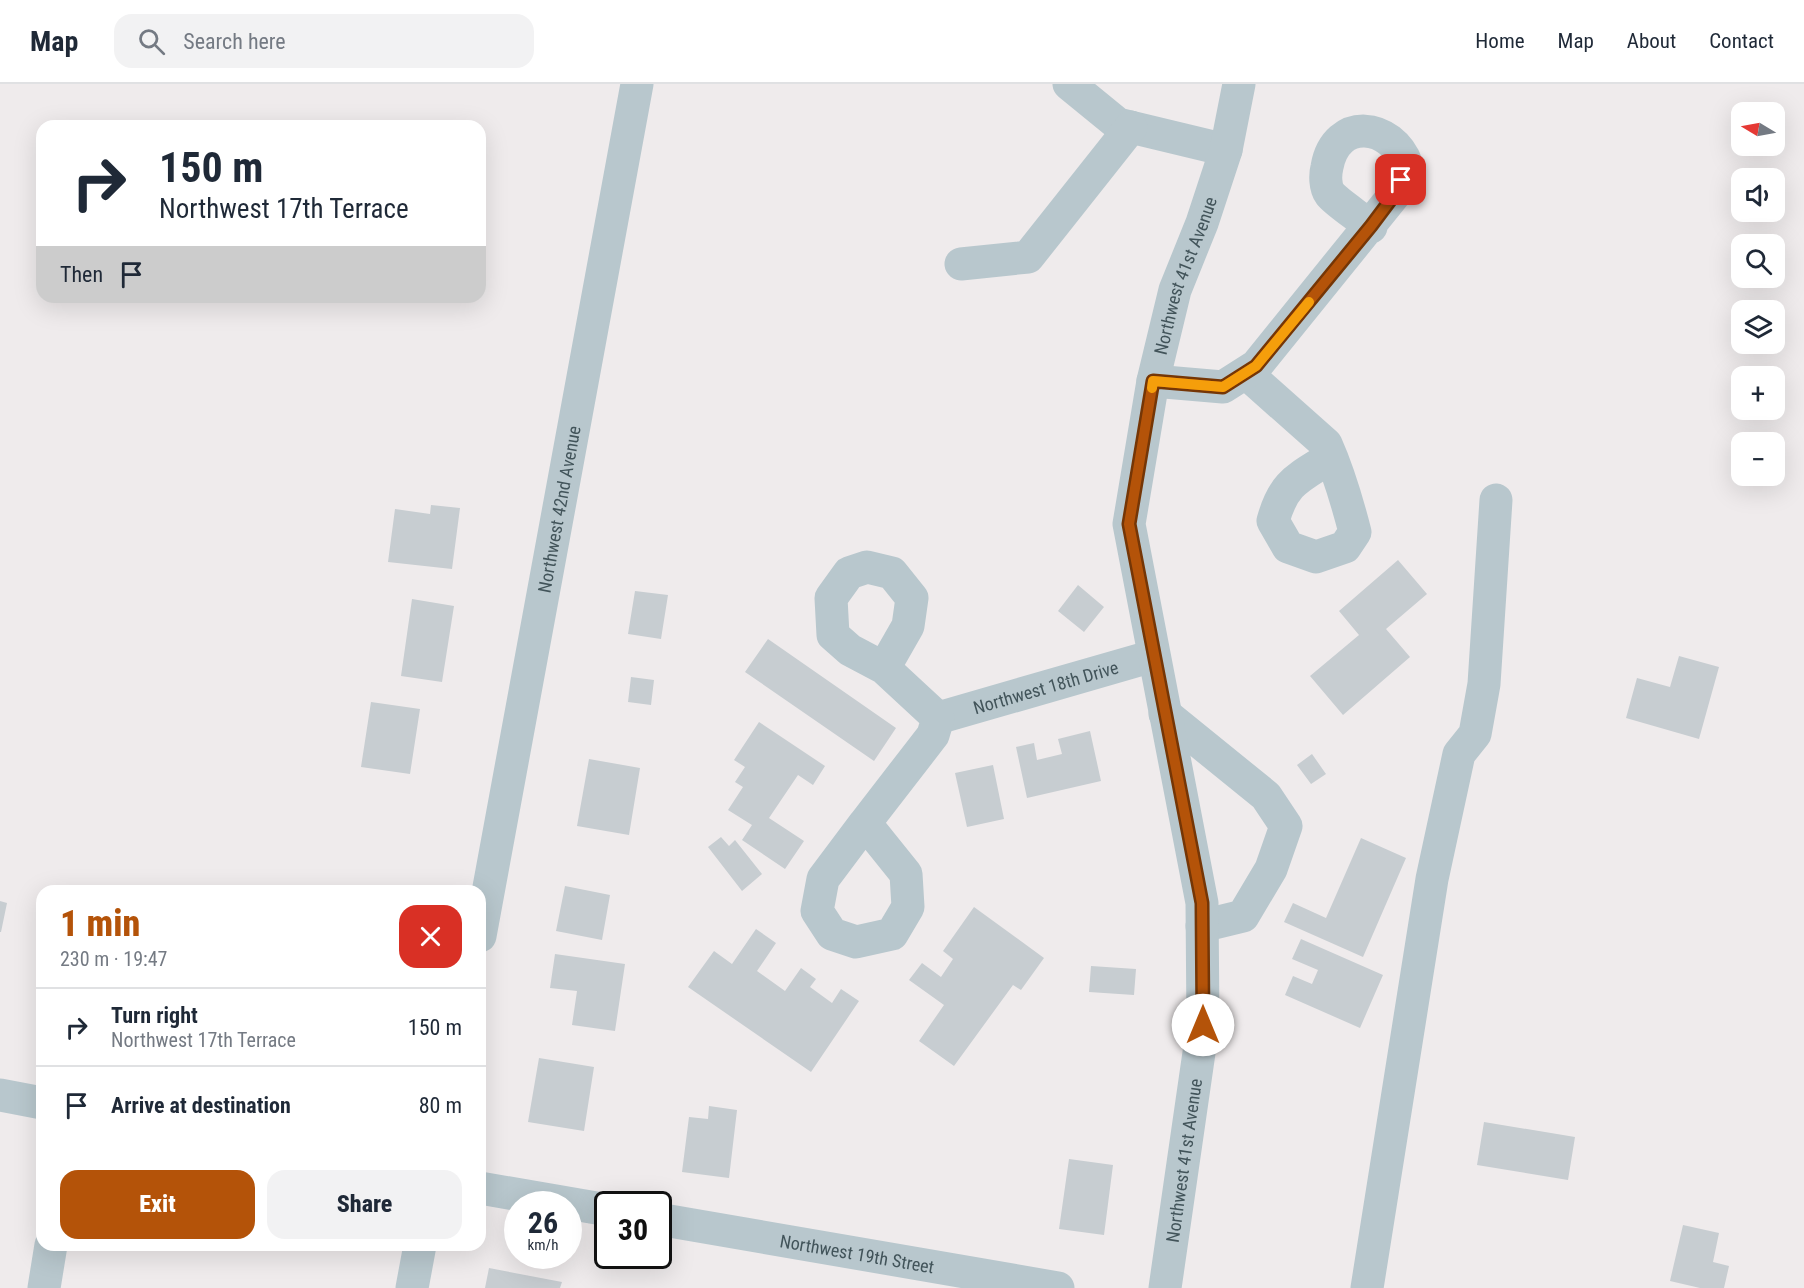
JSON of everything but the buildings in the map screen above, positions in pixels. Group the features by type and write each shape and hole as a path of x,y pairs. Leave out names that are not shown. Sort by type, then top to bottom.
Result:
{"street":[{"name":"Northwest 42nd Avenue","path":"486,903 637,84"},
{"path":"1069,84 1118,124 1226,150"},
{"name":"Northwest 41st Avenue","path":"1165,1288 1203,1025 1202,903 1129,524 1153,381 1175,290 1202,223 1226,150 1239,84"},
{"path":"961,264 1028,257 1131,127"},
{"path":"1153,381 1223,387 1256,366 1371,226"},
{"path":"1246,373 1326,444 1332,457"},
{"path":"1367,1288 1435,867 1459,754 1474,734 1484,684 1496,500"},
{"name":"Northwest 18th Drive","path":"938,718 1153,656"},
{"path":"865,823 933,735 938,718 884,668"},
{"path":"1165,714 1266,796 1287,826 1271,868 1243,915 1202,926"},
{"path":"0,1095 36,1101"},
{"path":"486,1189 594,1208"},
{"name":"Northwest 19th Street","path":"672,1221 1058,1288"},
{"path":"44,1288 50,1251"},
{"path":"412,1288 419,1251"}],"slow traffic":[{"path":"1152,388 1153,381 1223,387 1256,366 1309,302"}],"route":[{"path":"1203,1025 1202,903 1129,524 1153,381 1223,387 1256,366 1371,226 1395,194 1401,180"}]}
